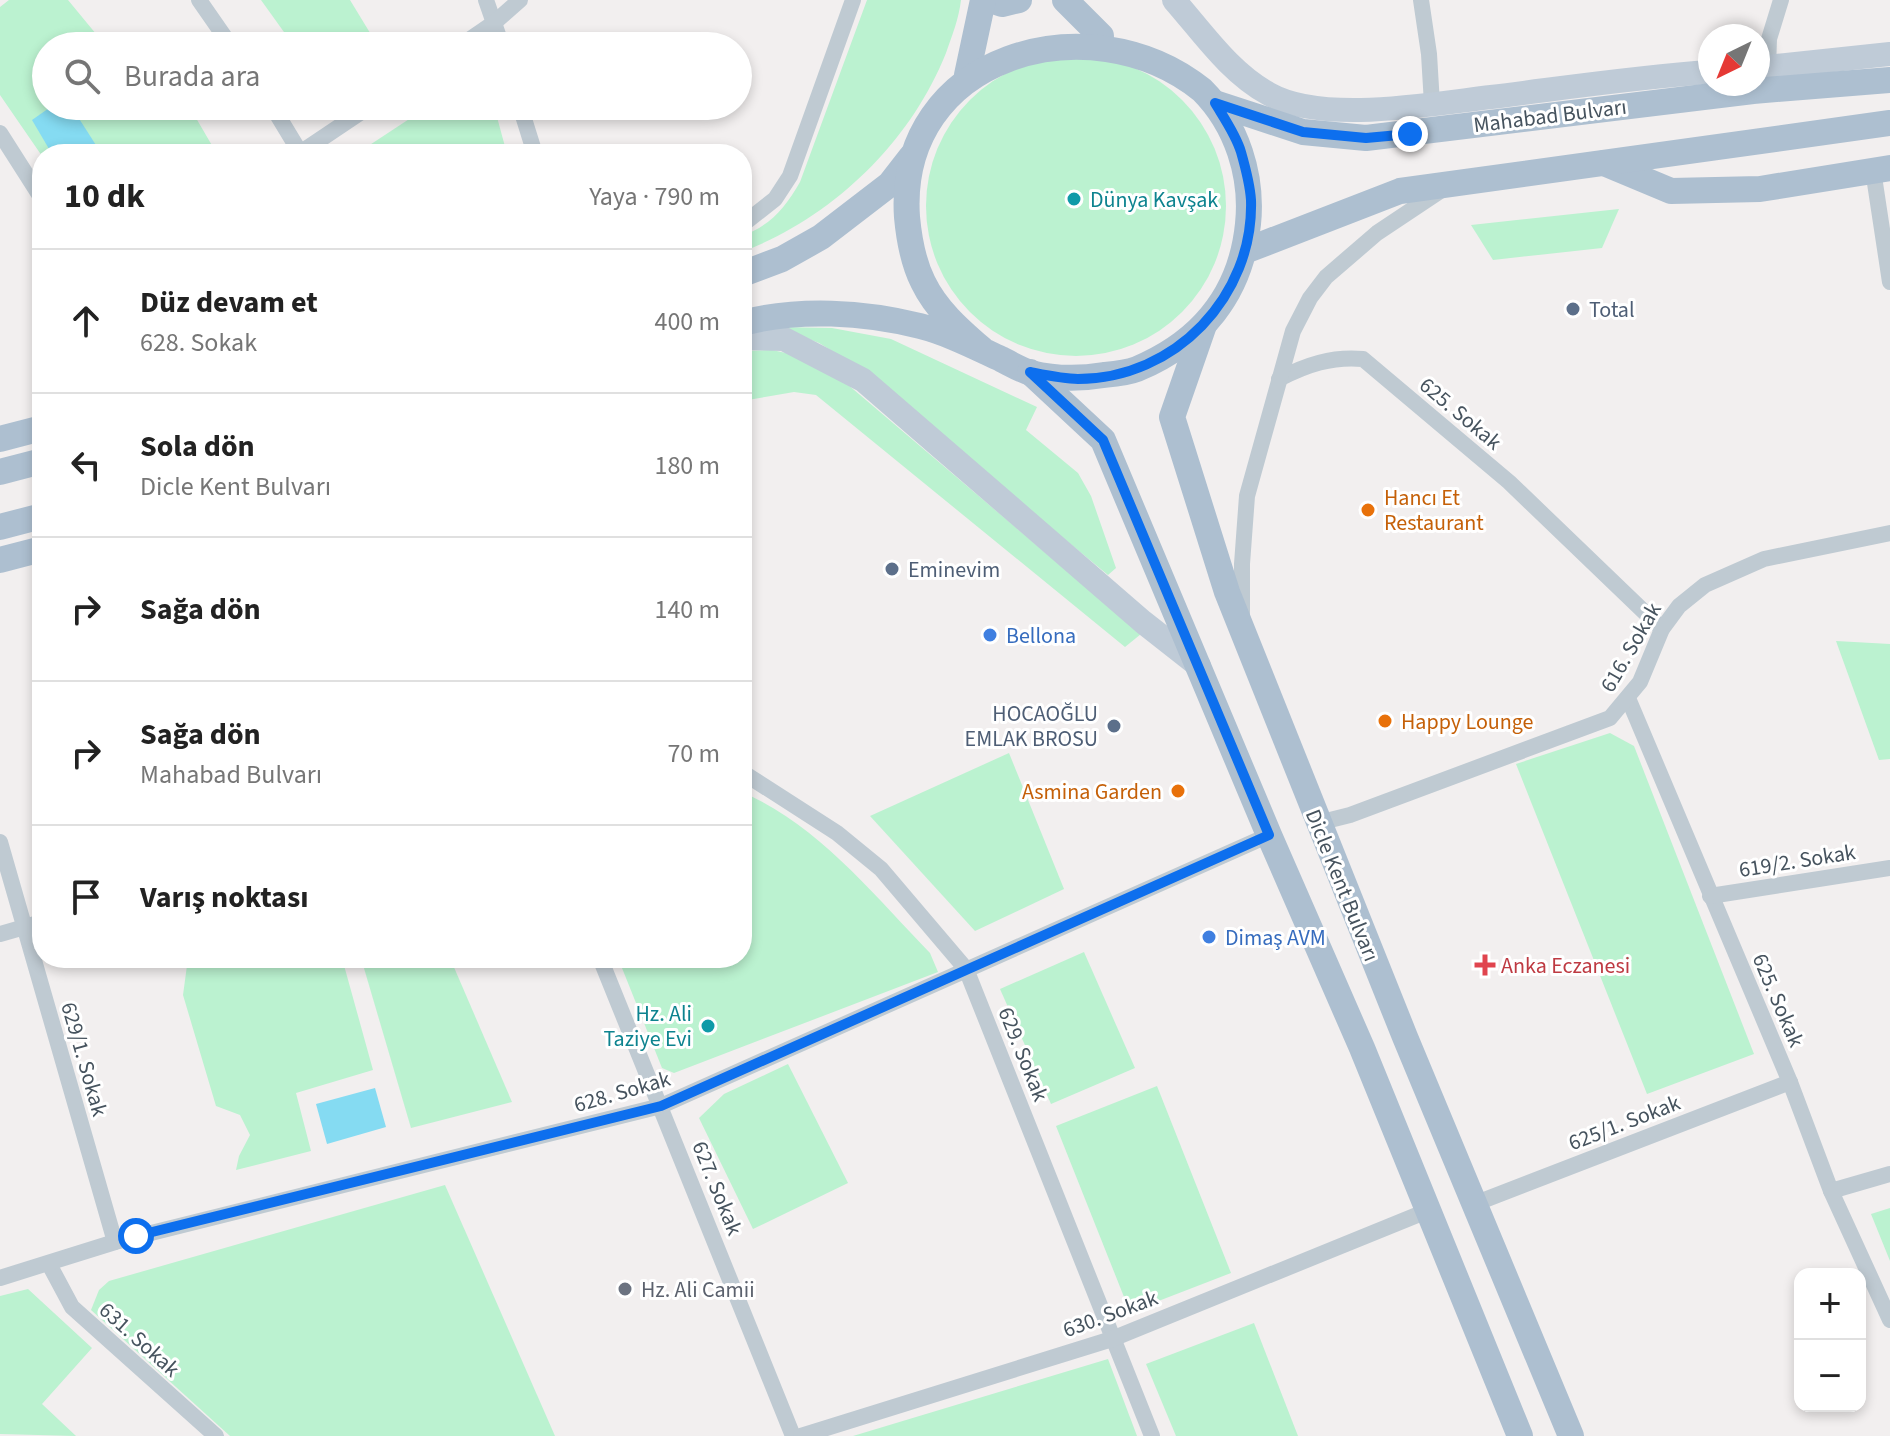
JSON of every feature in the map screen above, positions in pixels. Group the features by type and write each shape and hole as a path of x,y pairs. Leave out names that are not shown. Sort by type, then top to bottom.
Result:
{"main road":[{"path":"967,75 983,0"},
{"path":"990,0 1002,4 1019,0"},
{"path":"1065,0 1101,36"},
{"path":"1174,0 1238,73 1275,97 1300,107 1345,111 1432,104 1698,73"},
{"path":"752,270 782,259 821,237 890,184 914,154 934,111 967,75 996,55 1030,41 1065,35 1101,36 1145,48 1184,71 1215,103 1240,148 1251,199 1245,251 1229,291 1204,325 1171,353 1132,371 1079,379 1030,372 923,327 853,314 766,317 752,320"},
{"path":"1770,67 1890,54"},
{"name":"Mahabad Bulvarı","path":"1215,103 1303,132 1366,138 1753,91 1890,80"},
{"path":"1245,251 1400,191 1890,123"},
{"path":"914,154 906,197 907,212 909,240 923,282 947,318 984,351"},
{"path":"1604,163 1671,191 1760,189 1882,169"},
{"name":"Dicle Kent Bulvarı","path":"1204,325 1172,417 1227,592 1318,823 1571,1436"},
{"path":"752,338 784,339 863,380 1132,613 1199,666"},
{"name":"Dicle Kent Bulvarı","path":"1030,372 1103,440 1362,1048 1520,1436"},
{"path":"0,439 32,431"},
{"path":"0,472 32,464"},
{"path":"0,527 32,519"},
{"path":"0,560 32,552"}],"street":[{"path":"199,0 221,32"},
{"path":"486,0 498,32"},
{"path":"480,32 520,0"},
{"path":"752,217 775,199 790,176 853,0"},
{"path":"1421,0 1432,104"},
{"path":"1770,36 1781,0"},
{"path":"281,120 295,144"},
{"path":"314,144 349,120"},
{"path":"524,120 532,144"},
{"path":"0,133 32,183"},
{"path":"1882,169 1890,282"},
{"path":"1242,629 1242,564 1247,496 1293,331 1310,298 1326,277 1377,233 1451,184"},
{"name":"625. Sokak","path":"1279,379 1306,366 1344,357 1363,359 1509,482 1662,629"},
{"name":"616. Sokak","path":"1318,823 1350,815 1610,718 1640,682 1662,629 1679,606 1705,585 1764,559 1890,533"},
{"name":"625. Sokak","path":"1628,698 1790,1082 1831,1191 1890,1320"},
{"name":"629. Sokak","path":"752,778 837,833 881,869 966,969 1152,1436"},
{"name":"628. Sokak","path":"0,1278 115,1242 661,1106 1269,835"},
{"name":"629/1. Sokak","path":"0,842 32,956"},
{"name":"619/2. Sokak","path":"1710,896 1890,868"},
{"path":"0,934 32,925"},
{"name":"629/1. Sokak","path":"36,968 115,1242"},
{"name":"627. Sokak","path":"604,968 793,1436"},
{"name":"625/1. Sokak","path":"1474,1204 1790,1082"},
{"path":"1831,1191 1890,1174"},
{"name":"630. Sokak","path":"801,1436 1112,1339 1427,1211"},
{"name":"631. Sokak","path":"49,1264 72,1307 216,1436"}],"green space":[{"path":"9,0 68,0 94,32 32,32 32,120 197,120 211,144 34,144 0,95 0,7"},
{"path":"261,0 350,0 369,32 284,32"},
{"path":"867,0 961,0 951,40 931,86 890,146 837,197 807,219 752,247 752,231 776,215 800,182"},
{"path":"1076,56 1105,59 1133,67 1159,81 1182,100 1201,123 1215,149 1223,177 1226,206 1223,235 1215,263 1201,289 1182,312 1159,331 1133,345 1105,353 1076,356 1047,353 1019,345 993,331 970,312 951,289 937,263 929,235 926,206 929,177 937,149 951,123 970,100 993,81 1019,67 1047,59"},
{"path":"408,120 498,120 504,144 371,144"},
{"path":"1619,209 1602,248 1493,260 1471,225"},
{"path":"778,327 832,328 891,339 1037,407 1026,430 1078,473 1091,496 1116,568 1108,575 850,362 819,343"},
{"path":"772,350 800,356 833,372 1141,634 1125,647 816,395 794,392 752,399 752,351"},
{"path":"1836,641 1890,644 1890,759 1879,760"},
{"path":"1610,733 1634,746 1754,1054 1647,1094 1516,764"},
{"path":"1009,753 1064,889 975,931 870,816"},
{"path":"752,797 795,823 843,863 930,953 938,972 674,1073 662,1068 622,968 752,968"},
{"path":"1084,952 1135,1068 1051,1104 1000,989"},
{"path":"187,968 345,968 373,1070 296,1093 311,1151 236,1170 239,1156 250,1135 240,1115 216,1106 183,995"},
{"path":"364,968 454,968 512,1102 411,1128"},
{"path":"788,1064 848,1183 753,1229 699,1118 724,1094"},
{"path":"1157,1086 1231,1273 1130,1312 1056,1126"},
{"path":"445,1185 555,1436 230,1436 91,1310 99,1290 109,1281"},
{"path":"1890,1208 1890,1261 1871,1214"},
{"path":"28,1289 92,1348 42,1404 76,1436 0,1434 0,1296"},
{"path":"1254,1323 1298,1436 1176,1436 1146,1364"},
{"path":"1108,1359 1137,1436 853,1436"}],"water":[{"path":"32,120 80,120 95,144 46,144"},
{"path":"375,1088 386,1127 327,1144 316,1104"}],"place":[{"name":"Dünya Kavşak","path":"1074,199"},
{"name":"Total","path":"1573,309"},
{"name":"Hancı Et Restaurant","path":"1368,510"},
{"name":"Eminevim","path":"892,569"},
{"name":"Bellona","path":"990,635"},
{"name":"Happy Lounge","path":"1385,721"},
{"name":"HOCAOĞLU EMLAK BROSU","path":"1114,726"},
{"name":"Asmina Garden","path":"1178,791"},
{"name":"Dimaş AVM","path":"1209,937"},
{"name":"Anka Eczanesi","path":"1485,965"},
{"name":"Hz. Ali Taziye Evi","path":"708,1026"},
{"name":"Hz. Ali Camii","path":"625,1289"}],"route":[{"path":"136,1236 661,1106 1269,835 1103,440 1030,372 1079,379 1132,371 1171,353 1204,325 1229,291 1245,251 1251,199 1240,148 1215,103 1303,132 1366,138 1410,134"}]}
